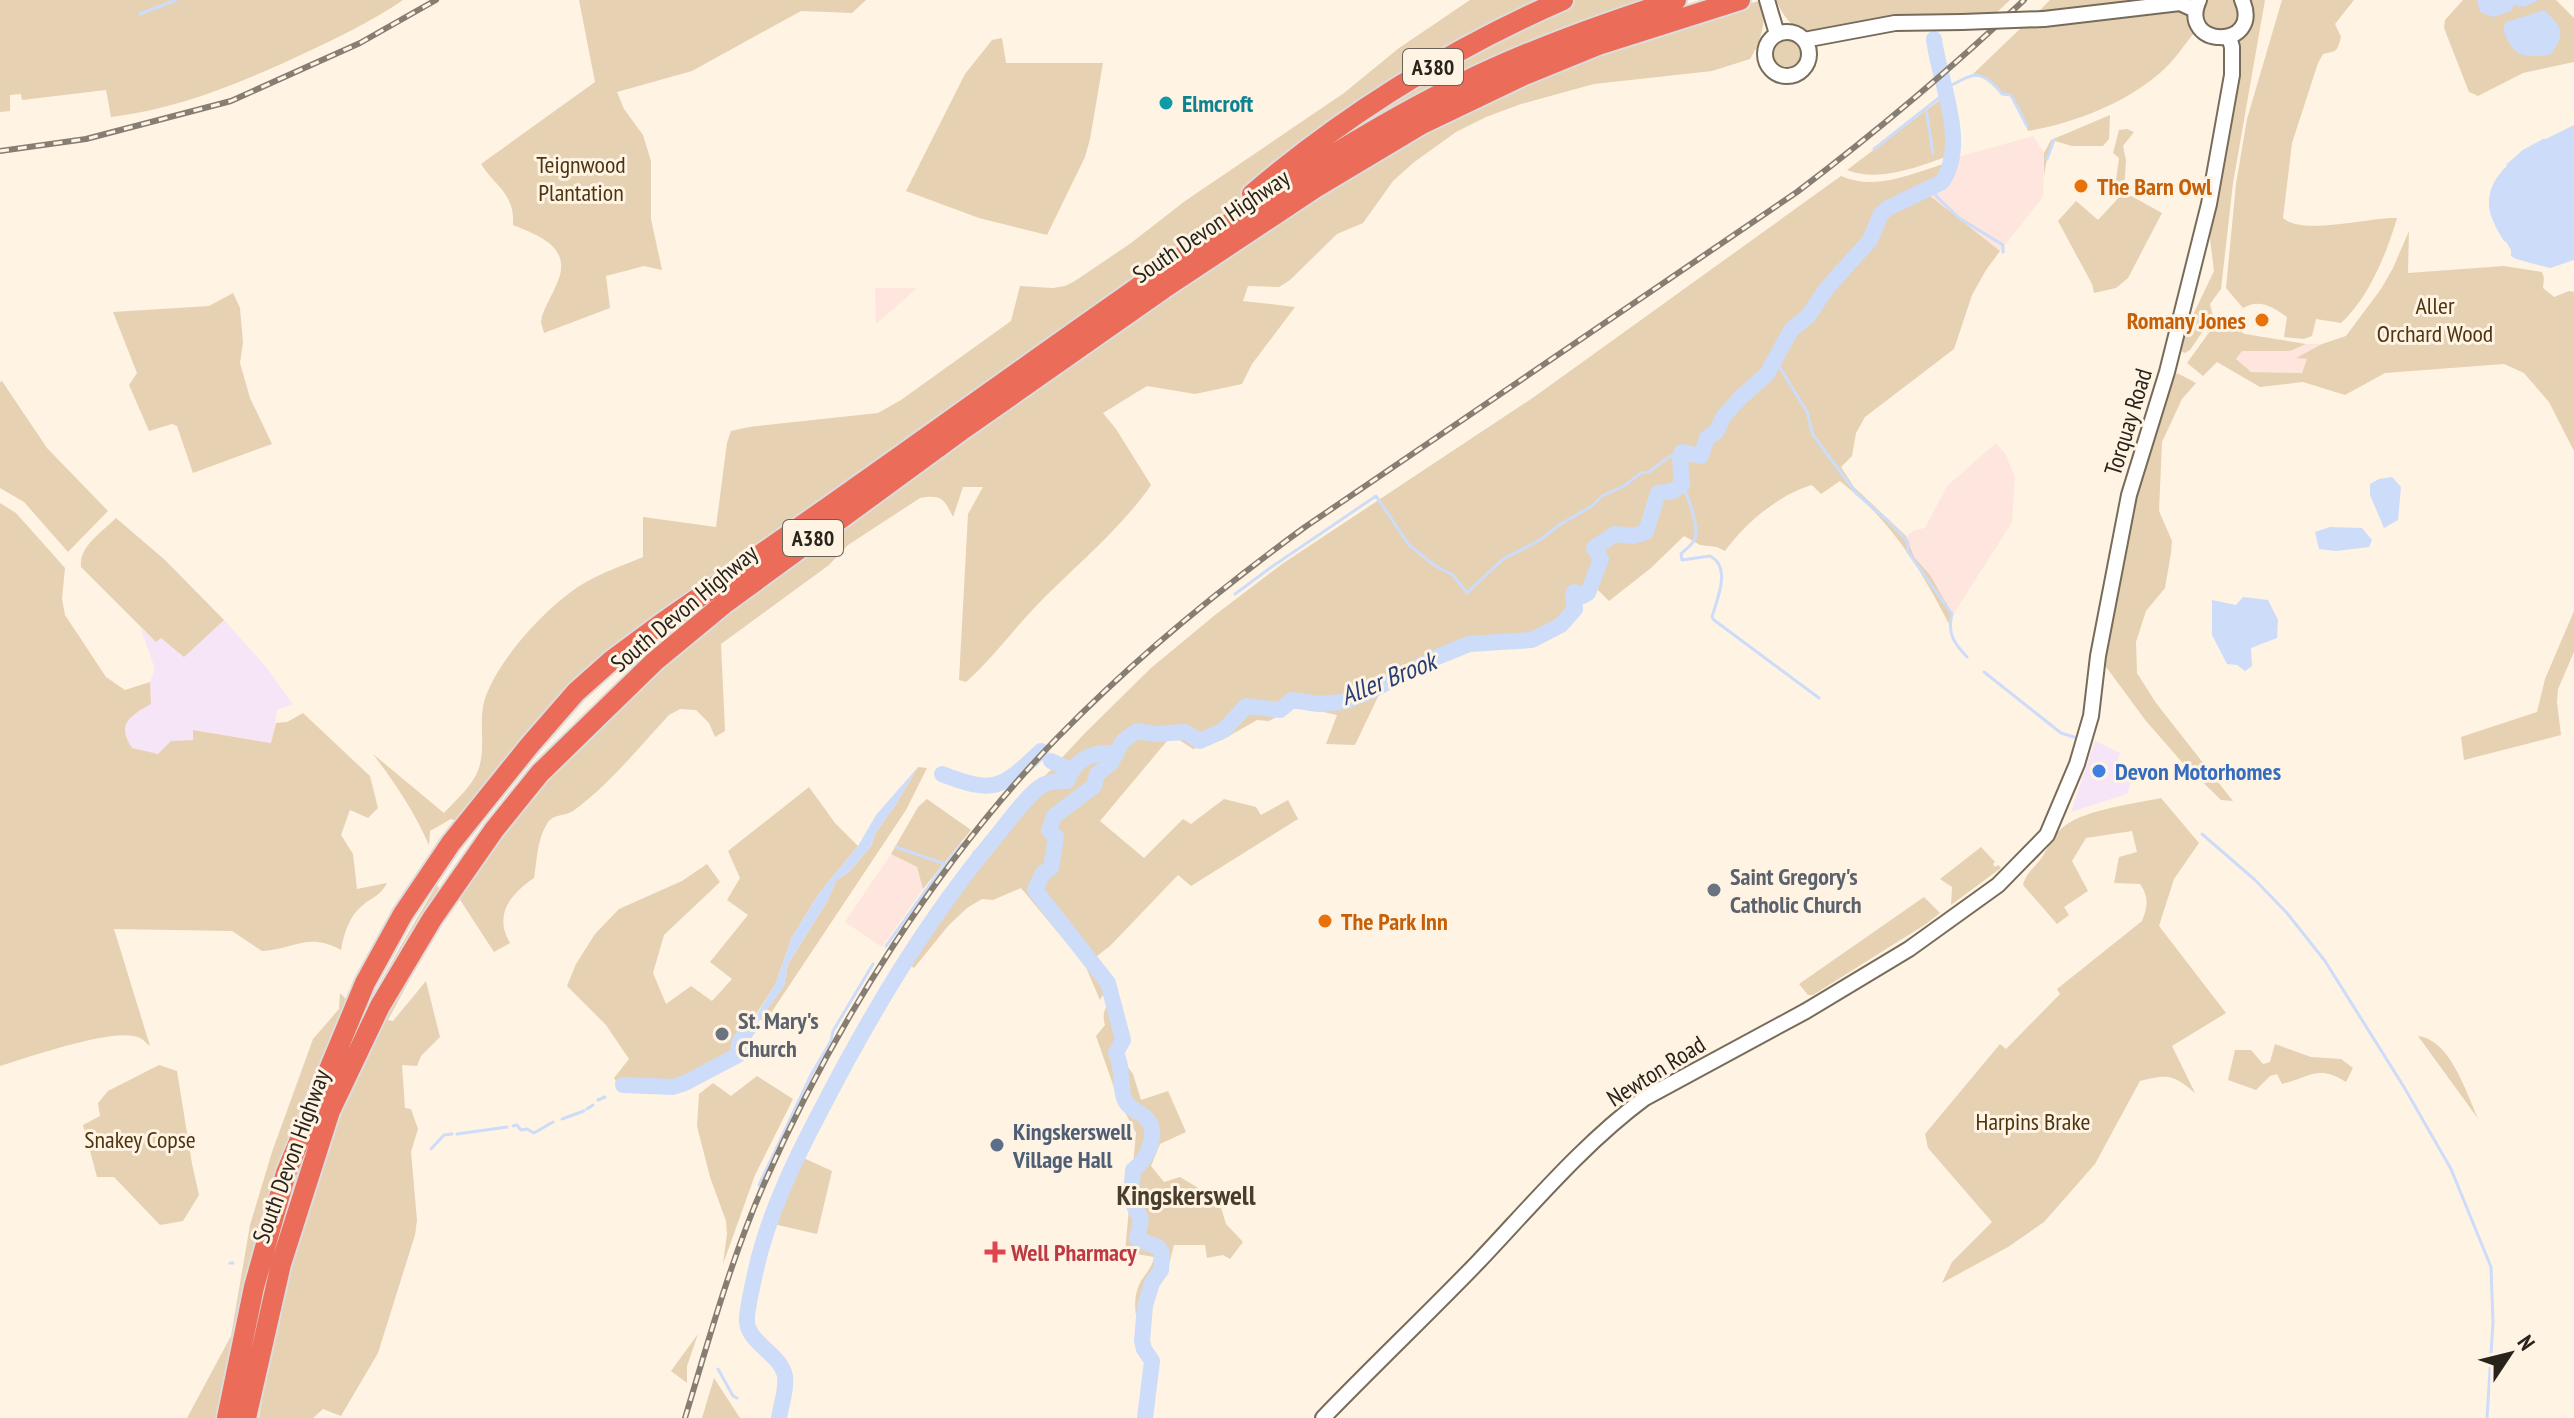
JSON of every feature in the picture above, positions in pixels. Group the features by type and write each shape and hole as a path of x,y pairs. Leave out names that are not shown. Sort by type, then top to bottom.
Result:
{"highway":[{"name":"A380","path":"1159,272 1262,185 1365,109 1462,49 1563,0"},
{"name":"South Devon Highway","path":"227,1418 254,1287 286,1173 365,983 403,914 451,843 576,692 612,660 1249,208 1350,144 1477,76 1585,30 1676,0"},
{"name":"South Devon Highway","path":"246,1418 281,1264 330,1111 380,1006 432,919 494,830 540,773 655,661 724,604 962,430 1163,289 1315,188 1422,124 1522,76 1598,45 1740,0"}],"street":[{"path":"1767,0 1777,34"},
{"path":"1804,40 1895,23 2044,19 2180,3 2197,5 2198,24 2207,35 2229,37 2236,33 2245,19 2242,0"},
{"path":"1793,33 1804,40 1809,54 1807,63 1797,74 1784,76 1768,67 1765,54 1770,40 1777,34 1793,33"},
{"name":"Torquay Road","path":"2056,818 2091,716 2098,656 2129,495 2167,372 2209,204 2232,75 2229,37"},
{"name":"Newton Road","path":"1323,1418 1443,1299 1576,1157 1625,1112 1645,1098 1806,1011 1909,949 1998,885 2038,847 2056,818"}],"shaded area":[{"path":"2033,136 2044,153 2043,197 2000,251 1923,191 1942,182 1951,159"},
{"path":"875,288 917,288 876,324"},
{"path":"2306,344 2322,344 2297,358 2307,359 2302,373 2251,372 2236,360 2242,351 2290,351"},
{"path":"1996,443 2006,455 2015,477 2012,522 1953,615 1930,575 1914,557 1906,536 1925,528 1947,486"},
{"path":"224,620 266,667 293,704 277,710 272,743 193,730 193,740 158,754 132,749 126,739 125,727 130,717 151,704 150,682 155,669 140,627 156,642 161,637 187,653"},
{"path":"2095,741 2120,753 2115,767 2134,775 2127,794 2071,812"},
{"path":"891,854 917,867 923,889 882,947 845,922"}],"green space":[{"path":"0,0 403,0 343,35 234,84 161,108 111,117 106,90 22,100 21,94 10,95 10,111 0,112"},
{"name":"Teignwood Plantation","path":"579,0 866,0 852,13 801,11 692,71 617,92 624,109 643,135 651,161 651,219 662,270 644,266 606,276 610,308 544,333 542,316 560,275 559,255 547,242 513,225 508,198 481,164 595,82"},
{"path":"1470,0 1548,0 1289,159 1168,257 706,592 573,705 462,823 451,819 430,831 429,845 404,798 373,754 444,813 478,771 484,702 490,686 512,652 541,618 586,582 643,557 643,517 716,527 731,431 878,413 901,400 1011,321 1020,286 1053,288 1075,281 1185,201 1344,93 1399,48"},
{"path":"1575,0 1643,0 1553,34 1309,154 1366,112"},
{"path":"1762,0 1762,31 1750,59 1712,71 1594,84 1486,117 1456,132 1413,163 1393,181 1363,223 1337,234 1290,280 1279,287 1248,286 1243,301 1295,307 1252,364 1242,384 1195,394 1147,386 1103,413 1151,485 1111,532 1037,605 966,682 959,680 968,514 983,487 963,487 953,517 941,499 920,498 848,545 829,565 721,644 725,731 715,737 709,723 696,710 680,709 669,715 599,790 573,811 549,821 539,843 534,878 512,898 504,914 505,933 510,943 494,952 455,892 533,793 636,686 756,586 996,413 1338,180 1524,80"},
{"path":"1776,0 2010,0 1993,16 1895,18 1807,33 1788,20"},
{"path":"2050,0 2167,0 2036,14"},
{"path":"2203,0 2239,0 2236,29 2208,31 2199,10"},
{"path":"2244,0 2265,0 2233,183 2221,289 2210,304 2213,316 2185,353 2182,352 2181,340 2214,271 2208,222 2236,74"},
{"path":"2282,0 2354,0 2335,24 2341,37 2337,48 2323,54 2318,63 2292,143 2283,218 2292,223 2320,226 2397,218 2382,260 2351,313 2341,323 2316,319 2312,336 2304,339 2284,337 2287,317 2282,313 2260,304 2243,308 2226,288 2236,184 2247,119"},
{"path":"2463,0 2556,0 2574,18 2574,62 2523,73 2478,96 2469,92 2444,28 2445,20"},
{"path":"2180,7 2192,13 2197,29 2160,73 2115,103 2063,123 2028,131 2011,95 2003,94 1990,81 1973,74 2024,25"},
{"path":"1787,35 1801,40 1806,54 1801,68 1787,73 1773,68 1768,54 1773,40"},
{"path":"1002,38 1006,63 1103,63 1085,157 1047,235 979,218 906,191 965,74 992,40"},
{"path":"1945,96 1953,123 1951,155 1886,174 1860,174 1847,170"},
{"path":"2110,115 2109,139 2103,146 2072,146 2055,141 2048,153 2044,176 2044,153 2051,140"},
{"path":"2127,129 2134,132 2123,146 2126,160 2124,192 2115,188 2119,158 2113,153 2119,130"},
{"path":"1950,162 1942,182 1924,191 2000,251 1972,295 1954,349 1865,417 1856,433 1852,456 1841,467 1854,487 1906,536 1914,557 1930,575 1953,615 1949,624 1910,556 1872,509 1840,481 1821,494 1812,485 1788,495 1764,511 1725,551 1700,545 1684,536 1651,568 1609,601 1597,589 1575,604 1554,633 1482,639 1449,649 1384,684 1355,745 1326,744 1337,715 1296,706 1269,721 1257,720 1222,740 1193,749 1172,735 1100,821 1144,858 1183,819 1191,824 1224,799 1256,807 1261,815 1288,800 1298,819 1191,886 1178,875 1097,956 1114,984 1100,1000 1085,965 1021,888 993,900 982,899 967,908 914,968 902,960 1017,806 1151,668 1215,615 1282,564 1534,397 1841,176 1868,182 1882,181"},
{"path":"2124,192 2162,213 2128,278 2116,288 2094,293 2058,221 2076,201 2098,220"},
{"name":"Aller Orchard Wood","path":"2409,231 2408,273 2504,266 2542,272 2543,288 2554,297 2574,292 2574,451 2549,402 2524,373 2504,364 2385,373 2345,395 2303,382 2260,387 2217,362 2203,376 2187,363 2218,320 2245,334 2306,344 2290,351 2242,351 2236,359 2251,372 2302,373 2307,359 2296,358 2346,336 2381,289"},
{"path":"233,293 240,308 243,342 240,363 250,398 272,444 193,473 177,426 172,424 149,431 129,385 137,373 113,312 209,306"},
{"path":"2177,373 2196,383 2182,399 2162,442 2159,511 2172,541 2171,553 2165,588 2146,611 2136,642 2137,673 2156,703 2233,801 2221,800 2181,761 2146,721 2098,656 2124,520 2166,392"},
{"path":"2,381 47,448 108,511 68,552 24,502 0,488"},
{"path":"0,503 16,513 65,568 62,599 65,615 106,677 125,690 150,682 151,704 132,717 125,727 132,748 158,754 171,741 193,740 193,730 271,743 276,723 287,722 303,713 370,776 378,808 368,818 350,810 341,835 353,854 357,889 387,883 354,914 341,950 320,942 310,942 262,951 232,931 114,929 150,1046 140,1038 112,1036 72,1044 0,1066"},
{"path":"116,518 165,560 224,620 184,657 161,638 156,642 81,567 81,559 88,546"},
{"path":"2574,611 2574,652 2558,689 2561,735 2464,760 2461,737 2537,712 2545,679"},
{"path":"918,767 927,768 906,810 765,1022 760,1019 784,986 788,964 828,900 836,881 850,871 871,846 876,832"},
{"path":"809,787 835,823 858,846 820,892 792,937 775,985 742,1036 738,1055 673,1087 617,1083 614,1078 629,1059 606,1025 567,986 576,964 595,934 619,909 682,881 707,864 720,882 664,935 653,973 666,1004 691,986 712,1001 732,979 710,962 748,915 727,900 740,878 728,851"},
{"name":"Harpins Brake","path":"2161,798 2199,843 2174,879 2159,926 2226,1013 2172,1046 2195,1093 2170,1077 2140,1081 2095,1164 2044,1222 2008,1247 1942,1283 1952,1262 1992,1222 1928,1148 1925,1134 2000,1044 2006,1049 2060,994 2057,989 2142,921 2147,902 2140,884 2114,883 2119,857 2137,852 2132,831 2086,838 2072,861 2088,891 2064,907 2069,915 2057,924 2023,885 2024,881 2066,825 2085,815"},
{"path":"927,799 971,830 923,889 917,867 891,854 918,807"},
{"path":"1981,847 1995,862 1995,867 1998,865 2001,868 1951,905 1952,887 1940,879"},
{"path":"437,885 442,894 368,1019 240,1418 274,1245 309,1133 346,1048"},
{"path":"1924,897 1940,913 1926,924 1813,995 1808,995 1799,984"},
{"path":"447,903 451,910 431,940 388,1020 393,1021 426,981 440,1037 421,1056 417,1066 402,1065 405,1108 411,1109 418,1129 411,1152 417,1220 378,1353 341,1416 323,1409 313,1418 259,1418 276,1315 344,1091"},
{"path":"340,993 346,999 355,997 300,1131 232,1418 187,1418 231,1336 250,1225 272,1152 313,1039 339,1009"},
{"path":"1116,997 1130,1043 1119,1055 1133,1074 1141,1100 1168,1091 1186,1132 1160,1144 1151,1166 1164,1182 1180,1177 1200,1189 1201,1195 1220,1204 1226,1224 1243,1242 1230,1259 1223,1255 1207,1258 1205,1245 1174,1245 1168,1268 1151,1295 1144,1349 1135,1301 1139,1285 1154,1257 1125,1252 1136,1133 1118,1099 1096,1036 1105,1025 1105,1009"},
{"path":"2418,1036 2440,1047 2448,1057 2479,1120"},
{"path":"2275,1044 2311,1057 2341,1059 2353,1068 2346,1082 2321,1073 2282,1084 2277,1074 2270,1076 2256,1090 2228,1080 2235,1050 2251,1050 2263,1064 2270,1062"},
{"name":"Snakey Copse","path":"159,1065 177,1071 199,1195 183,1221 160,1225 114,1177 97,1177 83,1125 100,1116 98,1103 108,1091"},
{"path":"757,1076 793,1099 755,1175 723,1264 726,1221 710,1177 697,1126 699,1094 713,1083 731,1096"},
{"path":"797,1155 832,1171 817,1234 769,1223"},
{"path":"698,1334 687,1366 687,1383 671,1371"},
{"path":"714,1378 740,1418 702,1418"}],"water":[{"path":"2477,0 2539,0 2524,7 2514,5 2511,11 2494,17 2480,12"},
{"path":"2544,10 2558,26 2559,41 2550,55 2520,54 2503,29 2506,22"},
{"path":"2574,125 2574,260 2550,268 2516,259 2511,256 2511,250 2491,215 2490,195 2495,181 2517,157"},
{"path":"2392,477 2401,487 2398,520 2384,528 2370,495 2370,484"},
{"path":"2330,527 2362,528 2372,540 2369,547 2336,551 2319,549 2315,532"},
{"path":"2243,597 2268,600 2278,620 2277,638 2251,648 2252,666 2245,671 2237,665 2227,664 2212,635 2212,600 2236,605"},
{"path":"918,767 876,832 871,846 850,871 836,881 828,900 788,964 784,986 739,1043 775,985 792,937 820,892 858,846 876,815"}],"waterway":[{"path":"140,14 176,0"},
{"name":"Aller Brook","path":"1145,1418 1152,1361 1142,1341 1145,1306 1152,1283 1161,1270 1162,1253 1158,1247 1137,1239 1141,1219 1131,1200 1133,1170 1150,1147 1151,1125 1124,1098 1116,1053 1123,1040 1108,983 1035,890 1043,873 1051,868 1056,837 1049,830 1054,816 1094,786 1097,774 1111,763 1123,741 1137,731 1155,734 1185,732 1200,741 1224,730 1246,706 1280,710 1292,700 1318,704 1343,702 1469,644 1532,640 1561,625 1575,609 1574,592 1583,596 1588,593 1601,559 1594,548 1615,534 1633,536 1646,532 1658,493 1673,491 1682,485 1682,452 1701,456 1707,438 1716,432 1724,416 1767,374 1791,330 1808,316 1827,288 1870,240 1881,214 1942,182 1950,166 1953,131 1934,39"},
{"path":"1944,89 1969,77 1981,76 2002,94 2011,95 2027,126"},
{"path":"1874,149 1944,94"},
{"path":"1926,109 1933,153"},
{"path":"2047,159 2054,140"},
{"path":"2508,165 2544,140"},
{"path":"2504,171 2493,190 2491,206 2505,240"},
{"path":"1931,187 1959,218 2003,245 2003,252"},
{"path":"1776,361 1807,412 1813,435 1856,493 1908,542 1908,552 1952,614 1950,627 1953,638 1967,657"},
{"path":"1235,594 1376,496 1409,545 1434,565 1453,575 1467,593 1503,559 1540,540 1602,496 1682,452"},
{"path":"1682,485 1696,527 1694,541 1681,554 1682,560 1710,556 1717,561 1722,575 1712,617 1819,698"},
{"path":"1984,672 2061,733 2074,737"},
{"path":"942,774 974,784 997,784 1017,773 1041,751"},
{"path":"779,1418 785,1376 778,1361 753,1337 747,1322 748,1312 767,1232 782,1190 811,1129 900,970 945,903 1011,818 1038,789 1048,783 1067,781 1070,773 1086,758 1100,753 1116,754"},
{"path":"1051,761 1071,770"},
{"path":"2202,834 2287,913 2325,961 2451,1169 2491,1267 2493,1322 2487,1418"},
{"path":"886,946 936,876 965,844"},
{"path":"896,847 945,864"},
{"path":"974,852 980,857"},
{"path":"759,1185 811,1075 831,1041 833,1031 873,964"},
{"path":"623,1085 673,1087 685,1083 738,1055 739,1043 750,1026"},
{"path":"598,1100 605,1097"},
{"path":"587,1109 593,1105"},
{"path":"562,1119 584,1111"},
{"path":"513,1126 534,1133 553,1122"},
{"path":"457,1134 507,1127"},
{"path":"431,1149 444,1135 452,1134"},
{"path":"718,1369 737,1398"}],"railway":[{"path":"0,151 86,139 231,101 360,43 436,0"},
{"path":"685,1418 752,1212 822,1065 930,891 1013,786 1058,737 1146,653 1272,551 1797,192 1913,99 2024,0"}],"place":[{"name":"Elmcroft","path":"1166,103"},
{"name":"The Barn Owl","path":"2081,186"},
{"name":"Romany Jones","path":"2262,320"},
{"name":"Devon Motorhomes","path":"2099,771"},
{"name":"Saint Gregory's Catholic Church","path":"1714,890"},
{"name":"The Park Inn","path":"1325,921"},
{"name":"St. Mary's Church","path":"722,1034"},
{"name":"Kingskerswell Village Hall","path":"997,1145"},
{"name":"Well Pharmacy","path":"995,1252"}],"district":[{"name":"Kingskerswell","path":"1186,1194"}]}
